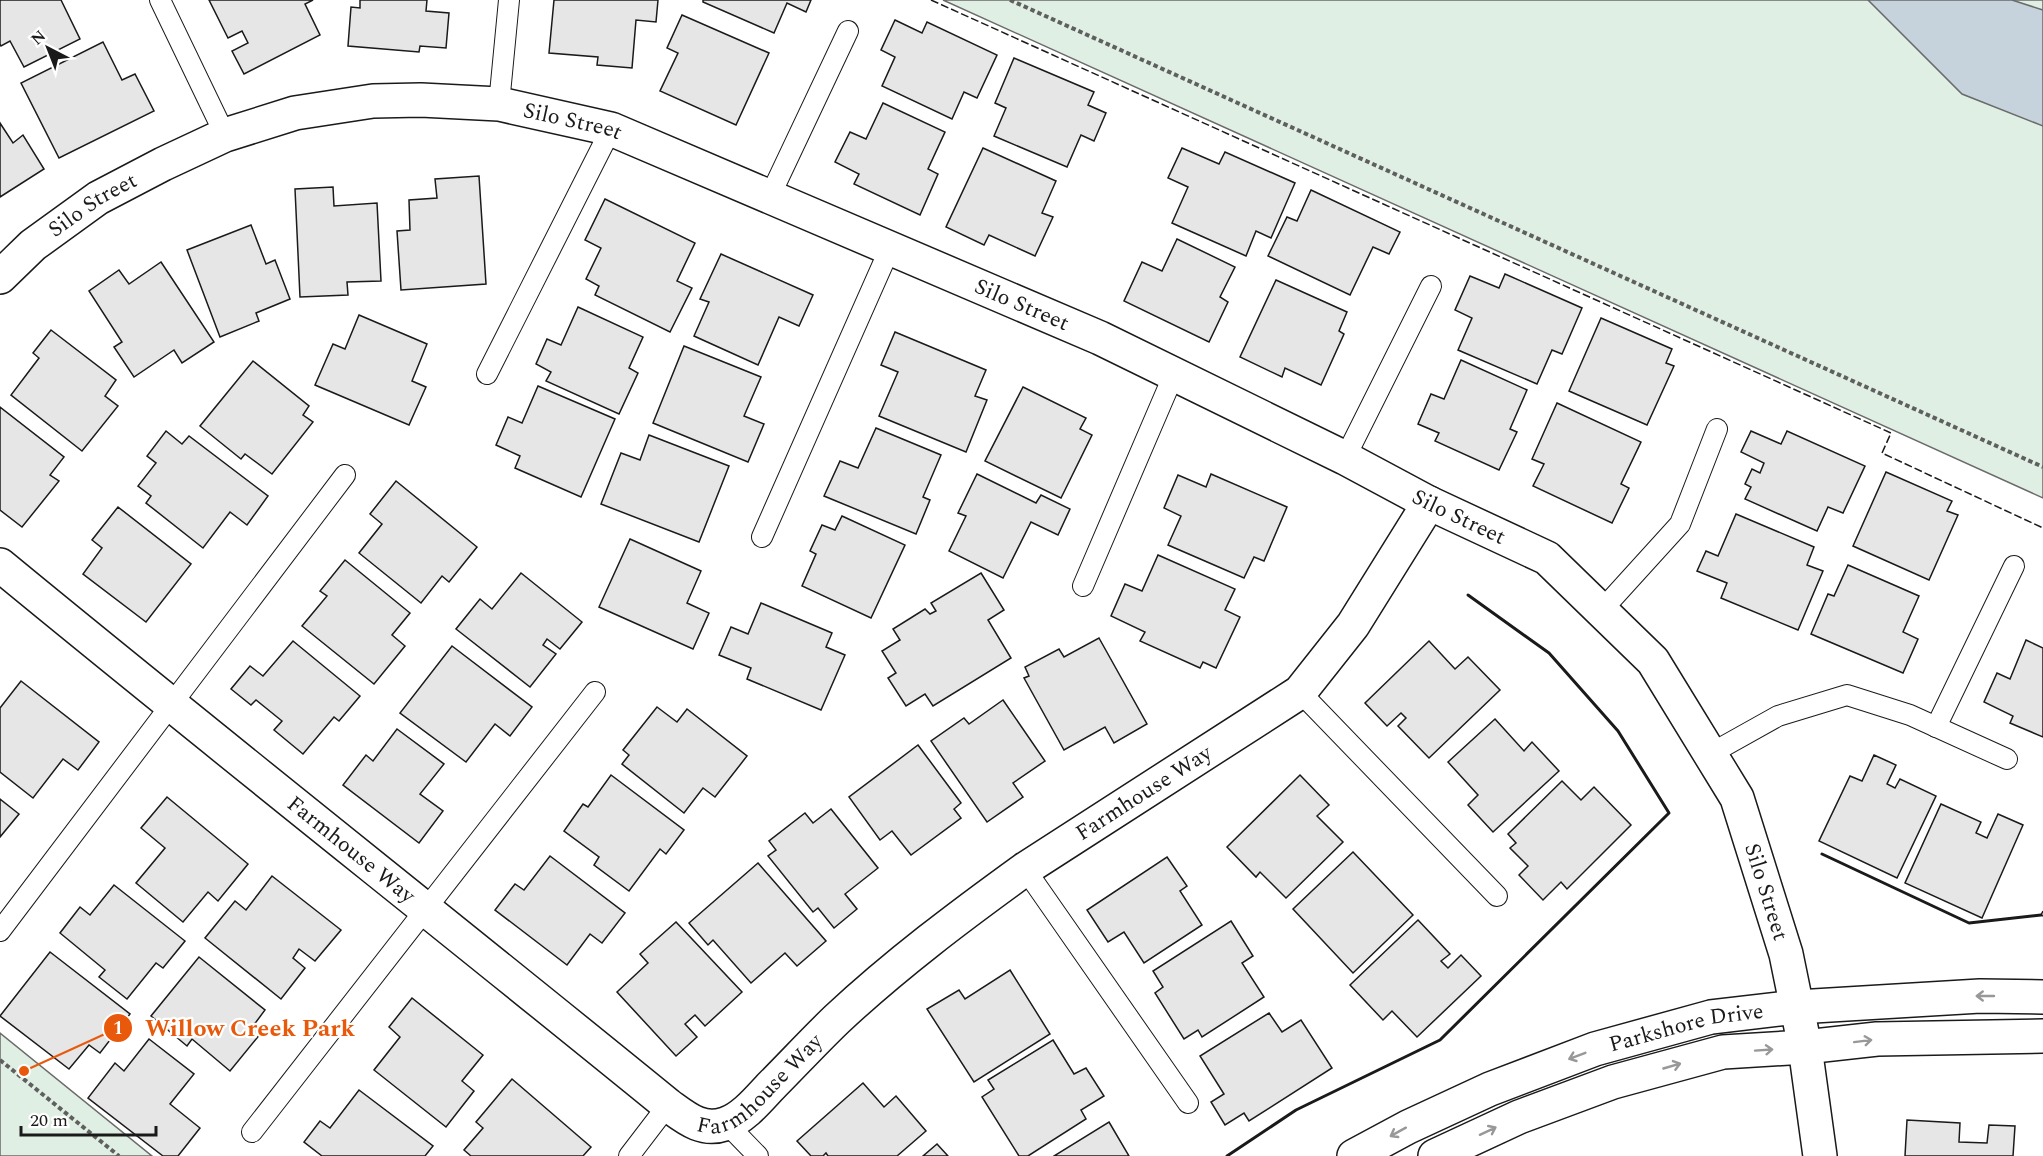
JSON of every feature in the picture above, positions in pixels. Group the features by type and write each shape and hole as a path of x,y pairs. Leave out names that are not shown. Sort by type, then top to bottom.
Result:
{"street":[{"name":"Silo Street","path":"0,277 33,245 98,198 225,135 295,113 331,106 421,100 499,104 611,129 1100,338 1344,458 1429,503 1547,558 1653,661 1737,798 1786,954 1805,1047 1820,1156"},
{"name":"Farmhouse Way","path":"0,565 668,1105 702,1126 712,1127 727,1124 756,1102 835,1020 896,966 1025,869 1300,692 1353,625 1429,503"},
{"name":"Parkshore Drive","path":"1354,1156 1408,1126 1490,1089 1596,1049 1711,1017 1797,1007 1980,996 2043,997"},
{"name":"Parkshore Drive","path":"1435,1156 1519,1117 1613,1082 1723,1052 1805,1047 1877,1039 2043,1036"}],"lane":[{"path":"160,0 225,135"},
{"path":"499,104 509,0"},
{"path":"770,196 848,31"},
{"path":"487,374 611,129"},
{"path":"762,537 890,248"},
{"path":"1344,458 1431,286"},
{"path":"1083,586 1174,374"},
{"path":"1601,611 1680,524 1717,429"},
{"path":"0,931 345,475"},
{"path":"1936,727 2014,566"},
{"path":"252,1132 595,692"},
{"path":"1300,692 1497,896"},
{"path":"1710,754 1778,716 1847,695 1910,715 2007,759"},
{"path":"1025,869 1188,1102"},
{"path":"629,1156 668,1105"},
{"path":"727,1124 758,1156"}],"path":[{"path":"1010,0 2043,467"},
{"path":"0,1060 119,1156"}],"green space":[{"path":"943,0 2043,0 2043,498"},
{"path":"0,1033 152,1156 0,1156"}],"shaded area":[{"path":"1868,0 2012,0 2043,10 2043,126 1962,94"}],"building":[{"path":"0,0 61,0 80,39 24,67 10,41 1,46 0,44"},
{"path":"209,0 313,0 305,4 320,35 244,74 232,51 248,43 242,31 228,38"},
{"path":"360,0 427,0 426,11 449,13 446,48 420,46 419,52 348,46 351,7 360,8"},
{"path":"554,0 658,0 656,22 636,20 632,68 597,65 598,57 549,53"},
{"path":"703,0 811,0 806,12 787,3 774,33 703,2"},
{"path":"682,15 769,53 736,125 660,91 678,53 667,48"},
{"path":"895,20 922,33 927,22 997,55 977,98 964,92 952,119 882,86 895,57 881,50"},
{"path":"103,42 122,80 135,74 154,111 59,158 21,83"},
{"path":"1014,58 1094,92 1088,105 1106,113 1094,141 1081,135 1067,167 994,136 1006,108 995,103"},
{"path":"883,103 945,132 928,169 938,174 920,215 854,184 859,174 835,162 850,132 866,139"},
{"path":"0,123 13,143 23,135 44,169 0,197"},
{"path":"983,148 1056,181 1042,213 1053,217 1035,256 989,235 984,245 946,227"},
{"path":"1182,148 1219,164 1225,152 1295,183 1271,238 1256,231 1246,256 1172,223 1188,187 1168,178"},
{"path":"479,176 486,284 401,290 397,231 410,230 409,200 437,198 435,179"},
{"path":"333,187 334,206 377,203 381,281 347,282 348,295 300,297 295,189"},
{"path":"1311,190 1400,232 1389,254 1373,247 1350,295 1268,256 1287,217 1297,221"},
{"path":"605,199 695,243 677,281 692,288 670,332 595,295 599,286 586,279 601,248 585,240"},
{"path":"251,225 266,264 275,260 290,299 256,313 259,321 220,337 187,250"},
{"path":"1177,239 1235,267 1220,297 1228,302 1209,342 1124,301 1142,262 1162,271"},
{"path":"721,254 813,295 799,326 779,317 758,365 694,336 709,302 700,299"},
{"path":"161,262 214,342 182,363 174,350 134,377 114,347 122,342 89,291 119,270 129,284"},
{"path":"1505,274 1582,308 1562,354 1552,350 1537,384 1458,350 1472,318 1455,310 1470,276 1499,288"},
{"path":"1276,280 1347,312 1339,331 1344,334 1321,385 1285,368 1282,377 1240,357"},
{"path":"578,307 643,337 629,368 638,373 619,414 546,381 551,372 536,364 547,339 561,345"},
{"path":"359,315 427,344 412,381 426,387 409,425 315,385 333,344 345,349"},
{"path":"1601,318 1672,349 1666,363 1674,366 1647,425 1569,391"},
{"path":"51,330 116,380 105,396 118,406 82,451 11,395 39,358 33,353"},
{"path":"895,332 986,370 975,396 987,400 966,452 879,416 898,372 881,365"},
{"path":"684,346 761,377 744,416 764,424 748,462 653,423"},
{"path":"1461,360 1527,390 1510,429 1517,432 1499,470 1435,441 1439,433 1418,424 1431,394 1444,399"},
{"path":"253,361 309,406 303,415 313,422 272,474 245,454 241,459 200,426"},
{"path":"538,386 615,419 581,497 515,468 520,456 496,445 508,417 522,423"},
{"path":"1023,387 1086,418 1080,429 1092,435 1061,498 985,461"},
{"path":"1557,403 1641,442 1621,484 1629,488 1612,523 1533,486 1544,464 1532,459"},
{"path":"0,407 64,457 50,475 59,481 22,527 0,510"},
{"path":"876,428 941,455 923,497 930,500 916,534 824,496 840,461 858,468"},
{"path":"166,431 182,444 189,436 268,496 247,525 230,512 203,548 146,503 151,496 138,486 156,463 147,456"},
{"path":"1751,431 1781,444 1787,431 1865,466 1843,513 1828,507 1817,531 1745,499 1751,487 1745,484 1752,469 1760,473 1764,463 1741,452"},
{"path":"649,435 729,466 699,542 601,504 621,453 640,460"},
{"path":"1886,472 1952,501 1947,511 1958,515 1929,580 1853,546"},
{"path":"977,474 1036,503 1041,495 1070,509 1058,535 1031,522 1003,578 949,551 966,516 958,513"},
{"path":"1211,474 1287,507 1264,561 1254,557 1244,578 1168,545 1181,516 1164,508 1178,475 1206,487"},
{"path":"396,481 477,547 449,582 442,576 421,603 359,553 382,524 370,514"},
{"path":"118,507 191,564 146,622 83,574 102,548 92,540"},
{"path":"1736,514 1814,547 1807,565 1823,571 1798,630 1721,598 1727,583 1697,571 1706,551 1718,556"},
{"path":"842,516 905,545 871,618 802,586 816,554 810,551 822,525 835,530"},
{"path":"630,539 701,571 687,603 709,613 693,649 599,607"},
{"path":"1158,555 1235,589 1225,610 1240,617 1216,668 1203,662 1200,668 1140,641 1145,632 1111,616 1125,584 1142,591"},
{"path":"345,560 410,613 392,635 405,646 374,684 302,626 327,596 320,591"},
{"path":"1848,565 1919,596 1903,632 1918,639 1903,673 1811,634 1828,594 1834,596"},
{"path":"521,573 582,622 560,649 547,639 543,645 556,654 530,687 456,629 480,599 492,609"},
{"path":"981,573 1004,610 988,620 1011,658 933,706 925,694 906,706 888,678 896,673 882,651 900,640 893,629 925,609 930,614 936,611 931,603"},
{"path":"761,603 832,633 826,647 845,655 821,710 747,679 751,668 719,655 731,627 748,634"},
{"path":"1099,638 1147,724 1114,743 1105,727 1064,750 1024,678 1029,676 1025,667 1059,649 1064,657"},
{"path":"2026,640 2043,648 2043,737 2010,723 2013,716 1984,702 1997,673 2010,679"},
{"path":"293,641 360,696 339,721 334,717 303,754 274,730 282,721 256,700 251,705 231,689 250,666 263,676"},
{"path":"1429,641 1455,669 1468,657 1500,690 1429,758 1398,726 1406,718 1401,713 1387,726 1365,703"},
{"path":"452,646 532,707 510,736 495,724 466,762 400,713"},
{"path":"21,681 99,742 78,770 63,759 33,798 0,772 0,708"},
{"path":"1003,700 1045,761 1013,783 1023,797 987,822 931,741 964,718 969,724"},
{"path":"657,707 677,722 687,709 747,756 715,797 703,788 684,813 622,764 629,755 623,750"},
{"path":"1495,719 1524,751 1532,742 1559,771 1493,832 1468,805 1478,795 1448,762"},
{"path":"397,729 444,764 420,794 443,811 419,843 343,785 366,755 373,761"},
{"path":"918,745 961,803 954,809 961,818 911,855 892,831 880,840 849,797"},
{"path":"1874,755 1896,765 1887,784 1895,788 1900,779 1936,796 1897,878 1819,841 1850,776 1862,781"},
{"path":"611,775 684,830 666,854 660,849 629,891 594,865 599,857 564,831 583,804 588,807"},
{"path":"1300,775 1329,805 1317,816 1343,842 1286,898 1260,872 1256,877 1227,847"},
{"path":"1562,781 1581,800 1594,787 1631,825 1567,889 1561,882 1543,900 1519,875 1528,866 1510,848 1516,843 1508,834"},
{"path":"167,797 248,864 218,901 208,892 183,922 136,883 165,848 141,828"},
{"path":"0,799 19,814 0,837"},
{"path":"1941,804 1981,822 1976,833 1987,838 1998,814 2023,825 1982,918 1905,883"},
{"path":"831,809 878,868 845,894 857,909 834,928 818,908 813,912 768,856 776,850 769,841 805,813 813,823"},
{"path":"1353,852 1413,915 1353,973 1293,909"},
{"path":"550,856 625,913 602,943 590,934 567,965 495,910 515,884 524,890"},
{"path":"1167,857 1187,886 1180,891 1202,925 1144,963 1124,932 1108,942 1087,910"},
{"path":"758,863 826,941 797,966 785,953 751,983 713,940 708,945 689,923"},
{"path":"272,876 341,930 315,961 299,949 293,958 305,968 281,999 205,938 235,901 246,910"},
{"path":"114,885 185,941 163,968 156,963 127,999 99,977 105,970 60,933 80,907 90,915"},
{"path":"1418,920 1450,954 1441,961 1448,968 1461,955 1481,976 1417,1037 1392,1011 1383,1020 1350,985"},
{"path":"1231,921 1253,956 1242,963 1264,997 1202,1037 1198,1030 1184,1039 1155,993 1163,987 1153,971"},
{"path":"676,922 742,992 705,1026 695,1015 685,1024 697,1037 676,1056 617,992 648,963 640,954"},
{"path":"50,952 130,1014 100,1053 89,1045 69,1069 0,1016"},
{"path":"199,957 265,1010 253,1026 261,1033 230,1071 192,1039 187,1046 151,1016"},
{"path":"1010,970 1050,1034 974,1082 927,1009 959,990 965,999"},
{"path":"412,998 483,1055 462,1081 474,1091 446,1127 374,1070 400,1037 389,1027"},
{"path":"1269,1013 1282,1032 1301,1020 1332,1068 1249,1121 1244,1113 1225,1125 1211,1102 1224,1094 1200,1056"},
{"path":"149,1039 194,1074 170,1104 200,1128 178,1156 163,1156 88,1098 115,1063 124,1071"},
{"path":"1053,1040 1074,1074 1086,1068 1104,1096 1081,1110 1086,1119 1028,1156 1019,1156 982,1097 994,1089 988,1080"},
{"path":"512,1079 591,1147 583,1156 471,1156 464,1150 483,1128 476,1122"},
{"path":"863,1083 884,1107 896,1096 926,1131 897,1156 828,1156 826,1153 823,1156 811,1156 797,1141"},
{"path":"359,1090 433,1146 425,1156 322,1156 304,1142 320,1121 330,1128"},
{"path":"1907,1120 1960,1123 1959,1142 1987,1143 1989,1125 2015,1126 2013,1156 1905,1156"},
{"path":"1109,1122 1129,1156 1054,1156"},
{"path":"937,1144 948,1156 923,1156"}],"fence":[{"path":"931,0 1891,433 1882,453 2043,528"},
{"path":"2043,911 2041,915 2043,916"}],"wall":[{"path":"1227,1156 1296,1110 1440,1040 1669,813 1618,731 1549,653 1468,595"},
{"path":"1822,854 1969,923 2041,915"}],"place":[{"name":"Willow Creek Park","path":"24,1071"}]}
